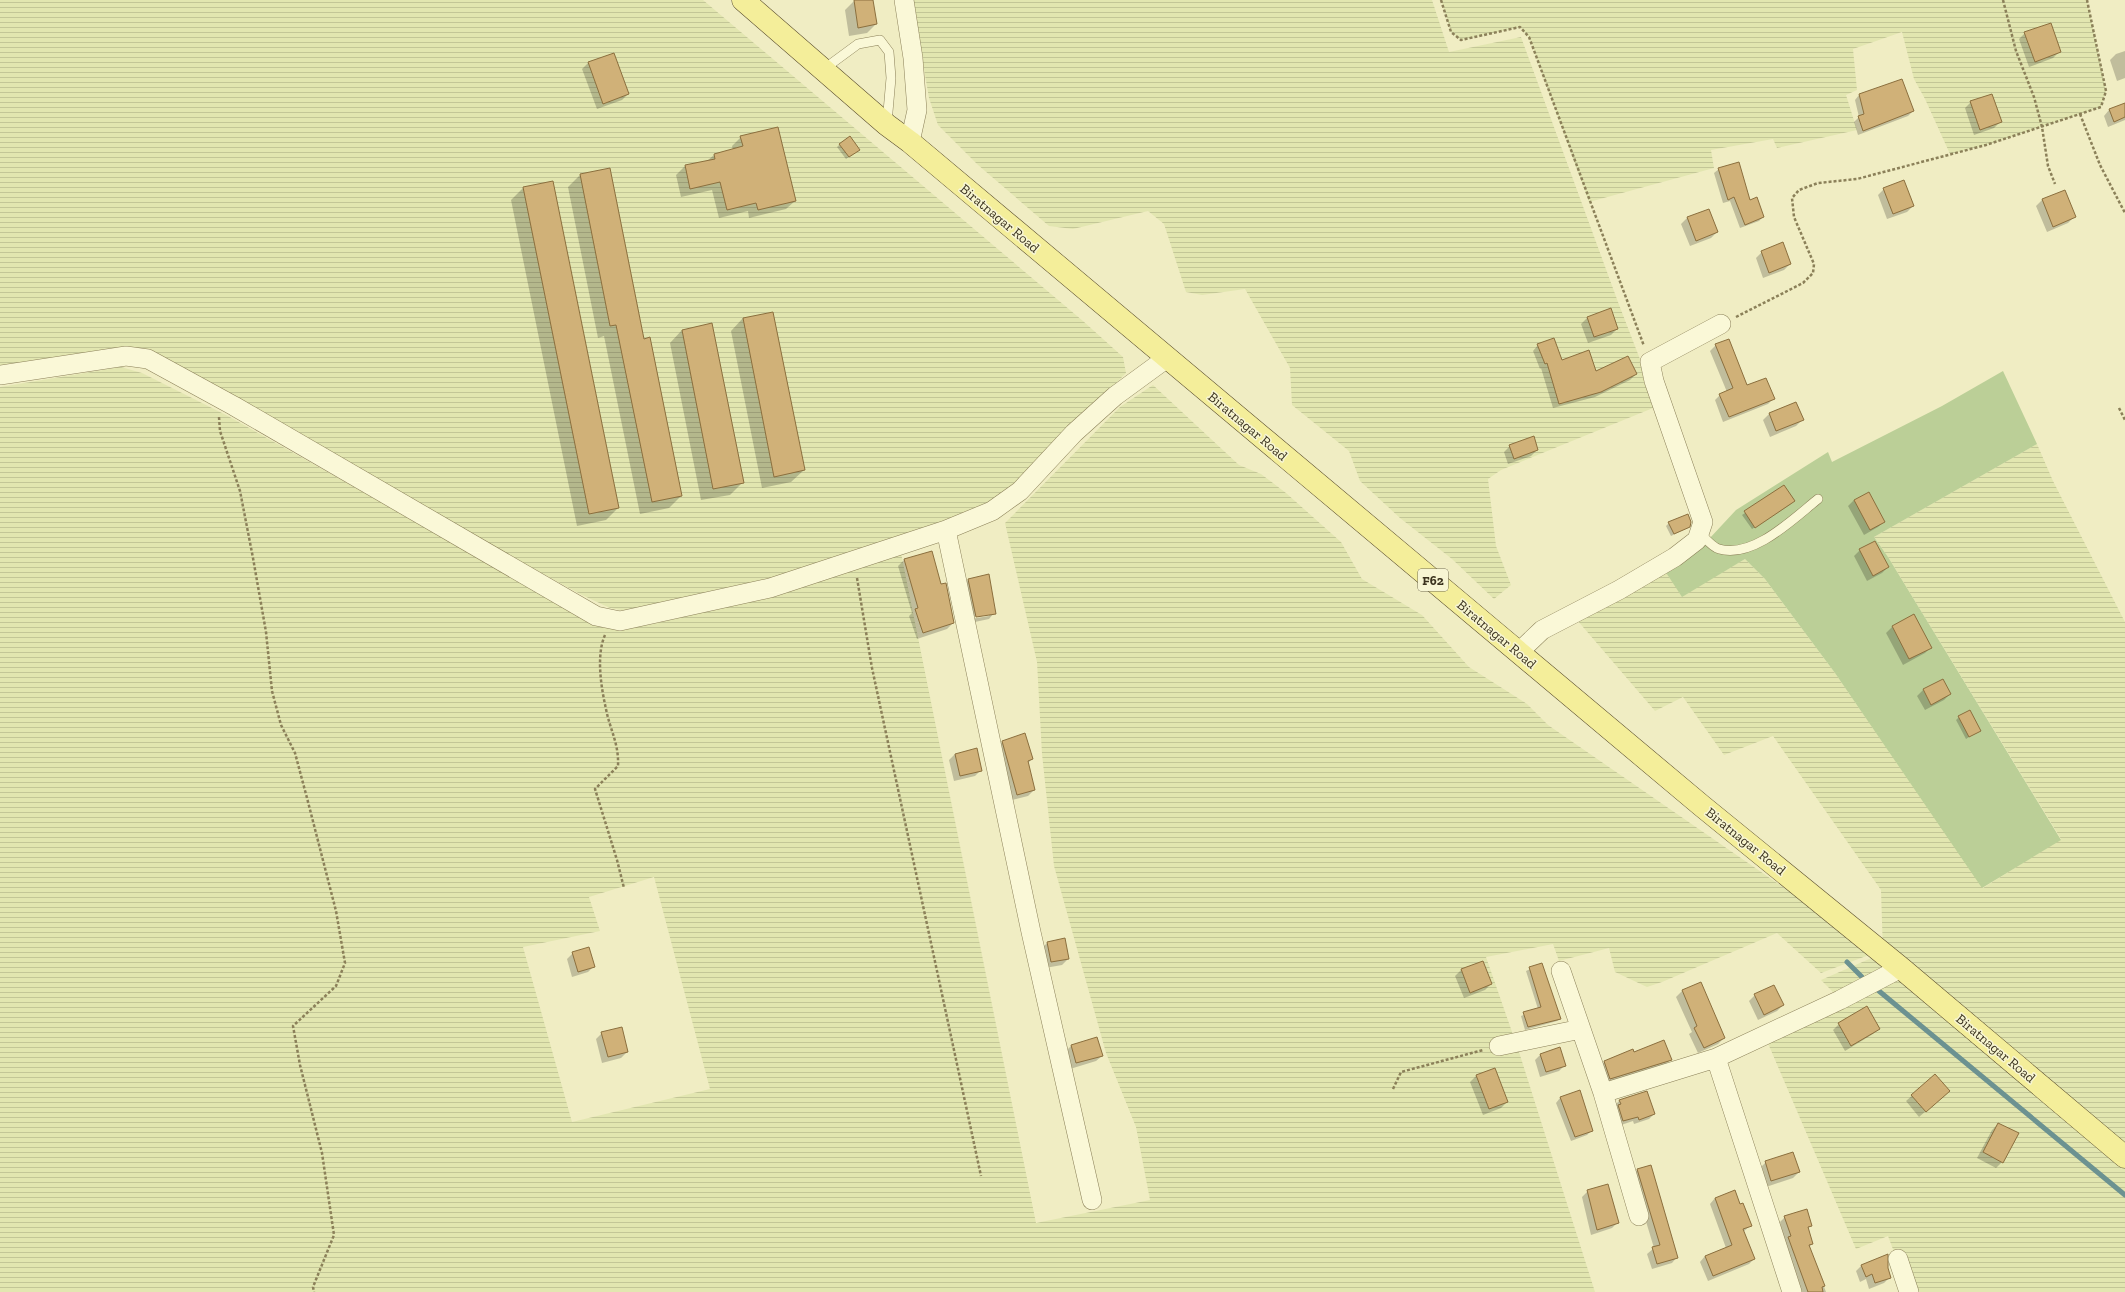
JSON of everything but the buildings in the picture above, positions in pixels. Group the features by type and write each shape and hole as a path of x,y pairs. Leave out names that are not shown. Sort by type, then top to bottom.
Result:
{"main road":[{"name":"Biratnagar Road","path":"743,0 824,69 886,125 910,142 1702,806 1901,968 2125,1157"}],"street":[{"path":"904,0 913,58 916,110 910,142"},
{"path":"1519,652 1542,630 1619,590 1675,557 1697,540 1703,522 1654,381 1650,362 1721,324"},
{"path":"0,375 126,356 148,359 596,616 620,622 770,588 946,530 992,511 1020,491 1074,433 1114,396 1167,358"},
{"path":"946,530 1032,932 1092,1200"},
{"path":"1603,1094 1716,1058 1840,1000 1901,968"},
{"path":"1561,971 1603,1094 1639,1216"},
{"path":"1499,1046 1581,1029"},
{"path":"1716,1058 1792,1292"},
{"path":"1898,1259 1910,1292"}],"lane":[{"path":"824,69 858,44 880,40 889,52 891,78 886,125"},
{"path":"1700,533 1717,548 1734,551 1759,543 1818,499"}],"path":[{"path":"1441,0 1452,32 1461,40 1520,27 1529,37 1633,322 1650,362"},
{"path":"2003,0 2016,51 2034,97 2042,127 2048,166 2055,184"},
{"path":"1721,324 1803,283 1813,273 1814,264 1794,216 1792,198 1799,190 1818,183 1857,179 1950,154 2042,127 2101,107 2106,91 2087,0"},
{"path":"2080,114 2100,165 2125,213"},
{"path":"216,397 220,431 240,491 253,558 266,632 272,691 281,725 295,753 305,790 336,911 345,963 336,986 293,1026 300,1065 322,1153 334,1235 313,1287 314,1292"},
{"path":"2119,408 2125,420"},
{"path":"853,560 862,599 872,668 981,1176"},
{"path":"611,619 602,642 601,671 606,709 619,751 618,766 595,789 624,888"},
{"path":"1393,1089 1402,1072 1499,1046"}],"green space":[{"path":"0,0 703,0 1083,321 1123,357 1126,373 1022,479 994,501 975,511 762,584 627,611 610,608 582,595 494,547 295,430 155,352 0,368"},
{"path":"912,0 1432,0 1449,52 1521,37 1618,302 1658,406 1501,470 1488,479 1496,546 1511,585 1494,599 1452,559 1400,518 1360,481 1349,451 1292,405 1290,368 1245,289 1202,295 1186,292 1164,224 1148,211 1073,229 1049,226 978,165 938,125 929,98"},
{"path":"1441,0 2087,0 2106,91 2101,107 1986,145 1950,154 1925,99 1914,79 1902,32 1853,49 1857,90 1846,95 1857,130 1777,148 1773,139 1711,150 1714,168 1589,202 1529,37 1520,27 1461,40 1451,32"},
{"path":"121,367 142,373 228,416 604,628 649,625 784,593 901,553 1036,1223 1150,1200 1136,1127 1106,1053 1054,866 1042,754 1037,662 1005,523 1120,407 1153,385 1239,465 1261,474 1286,493 1341,542 1362,579 1422,615 1469,667 1527,704 1548,725 1877,952 1821,973 1777,933 1647,987 1615,972 1609,948 1559,961 1553,944 1486,957 1519,1052 1595,1292 0,1292 0,387","holes":["654,877 710,1089 572,1122 523,947 600,931 589,897"]},
{"path":"2003,371 2037,444 1874,537 1888,557 2061,840 1982,888 1835,673 1765,579 1745,559 1682,597 1661,565 1709,539 1736,510 1828,452 1832,462 1942,406"},
{"path":"2037,444 2053,481 2125,622 2125,1292 1909,1292 1888,1236 1856,1249 1764,1034 1840,999 1821,980 1883,953 1881,890 1773,736 1724,755 1683,697 1655,711 1571,613 1661,565 1682,596 1745,559 1765,579 1835,673 1983,888 2061,839 1888,557 1874,537"}],"waterway":[{"path":"1847,962 1862,977"},
{"path":"1879,991 2125,1195"}]}
